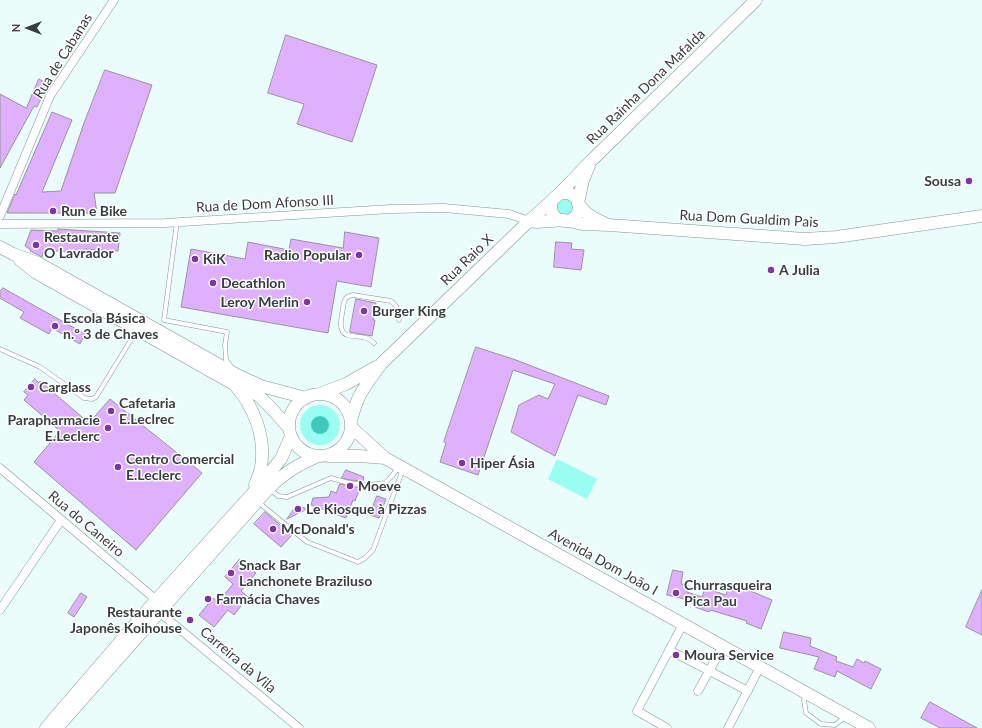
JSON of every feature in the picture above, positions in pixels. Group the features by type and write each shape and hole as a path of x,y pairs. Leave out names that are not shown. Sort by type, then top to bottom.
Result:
{"main road":[{"name":"Rua Rainha Dona Mafalda","path":"557,196 756,0"},
{"path":"578,203 583,180 591,161"},
{"path":"562,193 572,195 576,198 578,203 579,208 576,216 572,218 564,220 559,219 554,215 552,210 553,200 562,193"},
{"name":"Rua Raio X","path":"351,424 359,396 366,384 382,364 529,221 557,196"},
{"name":"Rua Dom Gualdim Pais","path":"578,203 585,213 609,225"},
{"name":"Rua Dom Gualdim Pais","path":"529,221 537,222 564,220 582,224 805,239 836,237 982,216"},
{"path":"0,247 13,254 38,263 234,379 258,395 272,409 290,432 295,444 309,454 323,456"},
{"path":"13,254 35,272 138,329 234,379 312,396 327,395 336,399 343,405 348,412 351,424 349,437 344,445 336,452 300,464 286,472 269,488 254,497"},
{"name":"Rua Raio X","path":"312,396 346,384 382,364"},
{"path":"234,379 253,412 261,439 261,469 254,497"},
{"path":"57,728 254,497 281,459 290,432 290,419 293,410 299,403 312,396"},
{"name":"Avenida Dom João I","path":"351,424 385,458 401,468 869,728"},
{"name":"Avenida Dom João I","path":"323,456 385,458"},
{"path":"46,728 160,606"}],"street":[{"name":"Rua de Cabanas","path":"0,216 50,96 114,0"},
{"name":"Rua de Dom Afonso III","path":"0,224 177,222 391,209 444,208 509,214 529,221"},
{"name":"Rua do Caneiro","path":"0,468 160,606"},
{"path":"0,610 61,520"},
{"name":"Carreira da Vila","path":"160,606 300,728"},
{"path":"667,728 637,711 683,624"},
{"path":"698,691 723,646"},
{"path":"669,650 748,691"},
{"path":"728,728 760,667"}],"lane":[{"path":"177,222 164,320 227,332 225,345 226,360 234,379"},
{"path":"374,343 366,338 347,335 344,333 341,325 346,297 353,295 391,301 398,309 399,320"},
{"path":"0,349 40,367 84,398 92,399 96,396 138,329"},
{"path":"254,497 307,542 358,562 365,558 373,550 401,468"},
{"path":"269,488 278,496 286,497 331,478 348,483 369,485 385,483 401,468"},
{"path":"807,693 804,700 806,713 821,724 835,725 847,716"}],"shaded area":[{"path":"565,197 571,200 574,206 571,212 565,215 559,212 556,206 559,200"},
{"path":"324,405 331,408 337,414 340,425 339,433 331,442 324,445 316,445 309,442 301,433 300,421 303,414 312,406"},
{"path":"320,416 326,419 329,425 326,431 320,434 314,431 311,425 314,419"},
{"path":"557,459 597,479 587,499 548,479"}],"building":[{"path":"286,35 377,65 352,142 297,124 304,104 268,93"},
{"path":"105,70 152,85 115,193 94,193 97,213 7,213 52,112 72,120 42,192 61,191 84,123"},
{"path":"39,79 48,84 37,107 34,106 0,168 0,94 26,108"},
{"path":"58,229 120,233 118,251 84,249 83,253 44,250 42,257 30,251 31,250 25,246 31,230 58,231"},
{"path":"345,232 379,238 371,287 337,281 328,333 181,307 191,249 245,259 248,242 289,250 291,239 343,248"},
{"path":"556,242 572,243 571,249 584,250 581,270 554,267"},
{"path":"3,288 85,334 80,344 52,328 49,334 20,318 24,312 0,298 0,292"},
{"name":"Burger King","path":"356,299 376,303 372,336 350,332"},
{"path":"476,347 516,360 609,396 606,405 578,395 555,456 511,432 519,405 539,395 548,399 555,384 513,370 478,475 440,462 446,443 444,442"},
{"name":"Centro Comercial E.Leclerc","path":"35,379 39,383 40,381 89,423 110,399 202,473 136,550 34,462 60,431 24,400 28,395 24,392"},
{"path":"346,470 364,477 363,481 342,478"},
{"path":"340,484 360,488 355,501 353,500 346,518 311,505 313,498 329,497 331,491 336,493"},
{"path":"377,496 386,499 379,518 370,515"},
{"path":"297,505 307,509 287,519"},
{"name":"McDonald's","path":"265,512 292,535 281,547 254,524"},
{"path":"240,559 256,573 241,591 248,597 234,615 228,610 214,627 199,615 213,598 218,602 233,584 225,577"},
{"path":"673,570 683,572 681,584 688,585 687,592 702,597 705,588 726,595 730,584 772,600 761,629 746,623 747,621 695,607 697,602 667,595"},
{"path":"982,590 982,635 966,627"},
{"path":"81,593 87,597 74,617 68,613"},
{"path":"784,632 811,638 810,646 837,657 836,661 853,667 857,659 864,663 865,661 881,669 871,689 837,671 835,677 814,669 819,657 780,648"},
{"path":"930,702 977,728 940,728 921,718"}],"place":[{"name":"Sousa","path":"969,181"},
{"name":"Run e Bike","path":"53,211"},
{"name":"Restaurante O Lavrador","path":"36,245"},
{"name":"Radio Popular","path":"359,255"},
{"name":"KiK","path":"195,259"},
{"name":"A Julia","path":"771,270"},
{"name":"Decathlon","path":"213,283"},
{"name":"Leroy Merlin","path":"307,302"},
{"name":"Burger King","path":"364,311"},
{"name":"Escola Básica n.º 3 de Chaves","path":"55,326"},
{"name":"Carglass","path":"31,387"},
{"name":"Cafetaria E.Leclrec","path":"111,411"},
{"name":"Parapharmacie E.Leclerc","path":"108,428"},
{"name":"Hiper Ásia","path":"462,463"},
{"name":"Centro Comercial E.Leclerc","path":"118,467"},
{"name":"Moeve","path":"350,486"},
{"name":"Le Kiosque à Pizzas","path":"298,509"},
{"name":"McDonald's","path":"273,529"},
{"name":"Snack Bar Lanchonete Braziluso","path":"231,573"},
{"name":"Churrasqueira Pica Pau","path":"676,593"},
{"name":"Farmácia Chaves","path":"208,599"},
{"name":"Restaurante Japonês Koihouse","path":"190,620"},
{"name":"Moura Service","path":"676,655"}]}
